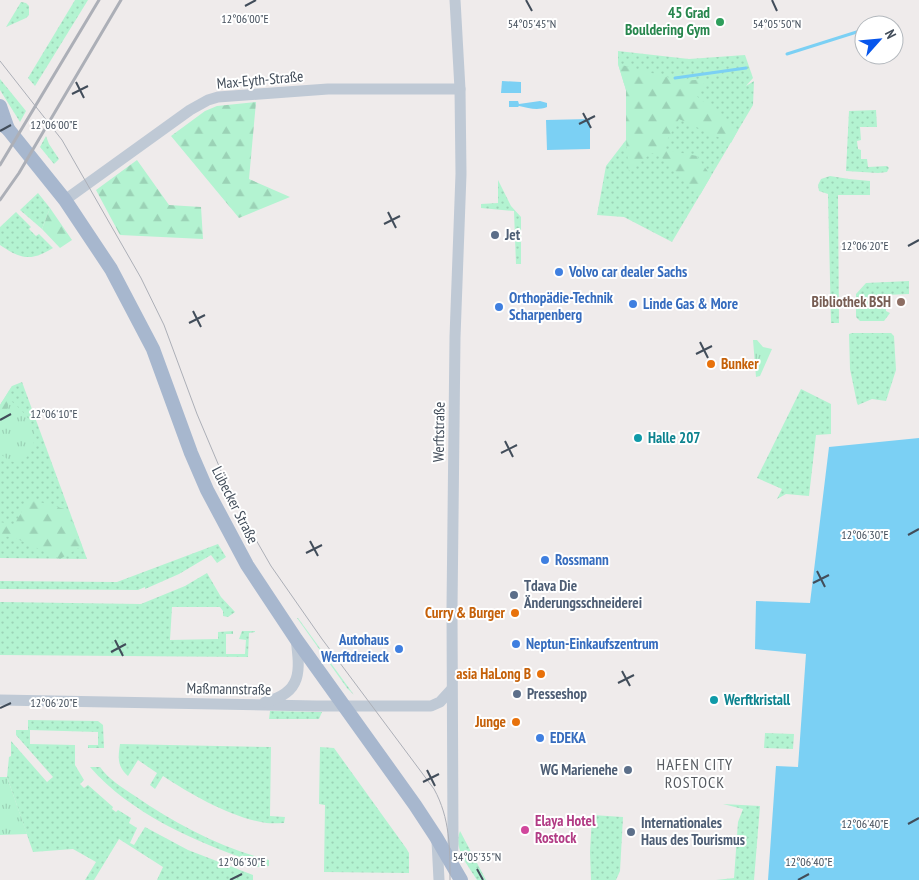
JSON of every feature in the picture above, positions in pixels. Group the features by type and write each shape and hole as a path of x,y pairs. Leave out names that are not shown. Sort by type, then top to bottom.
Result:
{"main road":[{"name":"Lübecker Straße","path":"0,106 4,126 65,200 111,269 162,370 191,453 219,515 247,565 296,639 415,805 461,880"}],"street":[{"name":"Werftstraße","path":"452,865 451,690 456,337 461,174 456,0"},
{"name":"Max-Eyth-Straße","path":"65,200 190,110 208,100 328,89 460,88"},
{"path":"256,704 282,696 295,682 299,672 296,639"},
{"name":"Maßmannstraße","path":"0,700 343,706 431,705 440,702 451,690"},
{"path":"436,837 439,880"}],"green space":[{"path":"75,0 88,0 35,86 28,78"},
{"path":"21,2 29,6 29,15 6,27"},
{"path":"618,51 689,59 745,55 753,78 746,86 754,81 753,105 672,242 624,217 597,215 606,166 626,140 626,90 618,64"},
{"path":"618,64 682,81 708,79 694,94 738,130 731,143 679,119 662,149 697,156 711,176 700,195 659,155 651,153 629,172 626,140 626,90"},
{"path":"0,79 26,111 20,122 0,90"},
{"path":"256,102 249,179 290,197 239,218 171,136 205,111 217,106"},
{"path":"876,110 877,127 860,127 861,140 857,141 858,149 861,150 861,159 867,159 868,167 887,166 889,168 887,172 878,173 846,171 849,111"},
{"path":"46,136 59,159 54,164 40,147"},
{"path":"137,160 169,205 201,207 203,239 120,235 96,190"},
{"path":"830,176 870,181 870,195 838,195 839,323 831,323 828,194 819,191 818,185 821,179"},
{"path":"498,180 511,206 521,217 521,264 516,264 514,211 481,208 481,204 498,203"},
{"path":"38,193 50,208 42,229 20,210"},
{"path":"50,208 72,240 60,248 42,229"},
{"path":"16,212 31,227 29,229 36,236 39,234 53,248 32,257 26,257 20,256 0,245 0,227"},
{"path":"909,281 909,294 885,295 886,311 890,313 884,321 860,321 856,317 856,294 866,283"},
{"path":"891,333 894,336 896,370 886,401 872,399 858,405 857,403 850,369 849,334"},
{"path":"753,340 757,340 763,347 772,349 760,376 756,377"},
{"path":"22,382 87,559 0,558 0,405 12,386"},
{"path":"12,386 7,411 0,419 0,405"},
{"path":"801,389 831,404 831,434 816,435 809,496 786,494 777,499 782,489 757,478"},
{"path":"10,400 27,417 35,435 31,451 24,460 19,462 14,462 0,454 0,419 7,411"},
{"path":"29,499 68,510 82,546 60,559 13,537 0,536 0,522 14,525"},
{"path":"218,544 226,557 217,563 211,555 179,574 145,589 145,587 138,590 0,589 0,581 117,582"},
{"path":"207,573 221,597 235,612 228,617 223,616 223,611 220,607 172,607 170,640 218,639 218,632 233,631 233,634 226,634 226,654 245,654 246,640 239,639 242,631 255,631 249,633 248,657 0,655 0,602 141,604 185,586"},
{"path":"298,618 354,695 347,688"},
{"path":"270,711 322,712 319,719 269,719"},
{"path":"28,720 98,721 103,725 104,748 88,748 88,745 98,745 98,732 30,730 30,744 75,745 75,765 84,780 80,784 84,788 88,785 113,807 112,809 116,812 118,810 131,818 129,823 137,828 130,843 134,845 145,827 188,850 253,875 253,880 157,880 163,867 119,839 94,880 85,880 96,862 73,849 33,852 7,777 9,757 11,756 11,741 47,782 53,777 16,735 16,730 28,730"},
{"path":"765,733 794,734 793,749 764,748"},
{"path":"120,744 271,747 270,816 285,817 284,823 264,823 223,810 197,797 163,776 155,789 150,785 157,773 138,760 128,776 122,769 119,761"},
{"path":"320,747 334,748 406,848 409,853 409,873 324,872 325,805 319,804"},
{"path":"90,767 100,767 121,786 199,834 234,849 269,860 269,866 251,866 252,861 208,845 165,824 124,798"},
{"path":"0,777 7,777 27,834 0,835"},
{"path":"723,804 760,806 754,880 716,880 734,878 738,822 743,809"},
{"path":"592,815 623,817 620,871 616,880 591,880"},
{"path":"460,831 486,880 477,880 462,857 458,844"}],"water":[{"path":"502,81 521,82 521,93 501,93"},
{"path":"509,101 518,101 519,104 540,101 547,103 547,107 536,109 519,106 509,107"},
{"path":"590,119 590,149 547,150 546,120"},
{"path":"919,438 919,880 768,880 776,766 798,767 806,654 755,649 756,601 810,603 829,447"}],"waterway":[{"path":"787,54 854,33"},
{"path":"675,78 746,68"}],"tram line":[{"path":"0,61 62,140 141,278 164,325 197,414 227,485 271,566 322,639 434,789 443,811 448,833 450,880"}],"railway":[{"path":"0,165 99,0"},
{"path":"0,200 19,173 121,0"}],"place":[{"name":"45 Grad Bouldering Gym","path":"720,22"},
{"name":"Jet","path":"495,235"},
{"name":"Volvo car dealer Sachs","path":"559,272"},
{"name":"Bibliothek BSH","path":"901,302"},
{"name":"Linde Gas & More","path":"633,304"},
{"name":"Orthopädie-Technik Scharpenberg","path":"499,307"},
{"name":"Bunker","path":"711,364"},
{"name":"Halle 207","path":"638,438"},
{"name":"Rossmann","path":"545,560"},
{"name":"Tdava Die Änderungsschneiderei","path":"514,595"},
{"name":"Curry & Burger","path":"515,613"},
{"name":"Neptun-Einkaufszentrum","path":"516,644"},
{"name":"Autohaus Werftdreieck","path":"399,649"},
{"name":"asia HaLong B","path":"541,674"},
{"name":"Presseshop","path":"517,694"},
{"name":"Werftkristall","path":"714,700"},
{"name":"Junge","path":"516,722"},
{"name":"EDEKA","path":"540,738"},
{"name":"WG Marienehe","path":"628,770"},
{"name":"Elaya Hotel Rostock","path":"525,830"},
{"name":"Internationales Haus des Tourismus","path":"631,832"}],"district":[{"name":"HAFEN CITY ROSTOCK","path":"695,773"}]}
